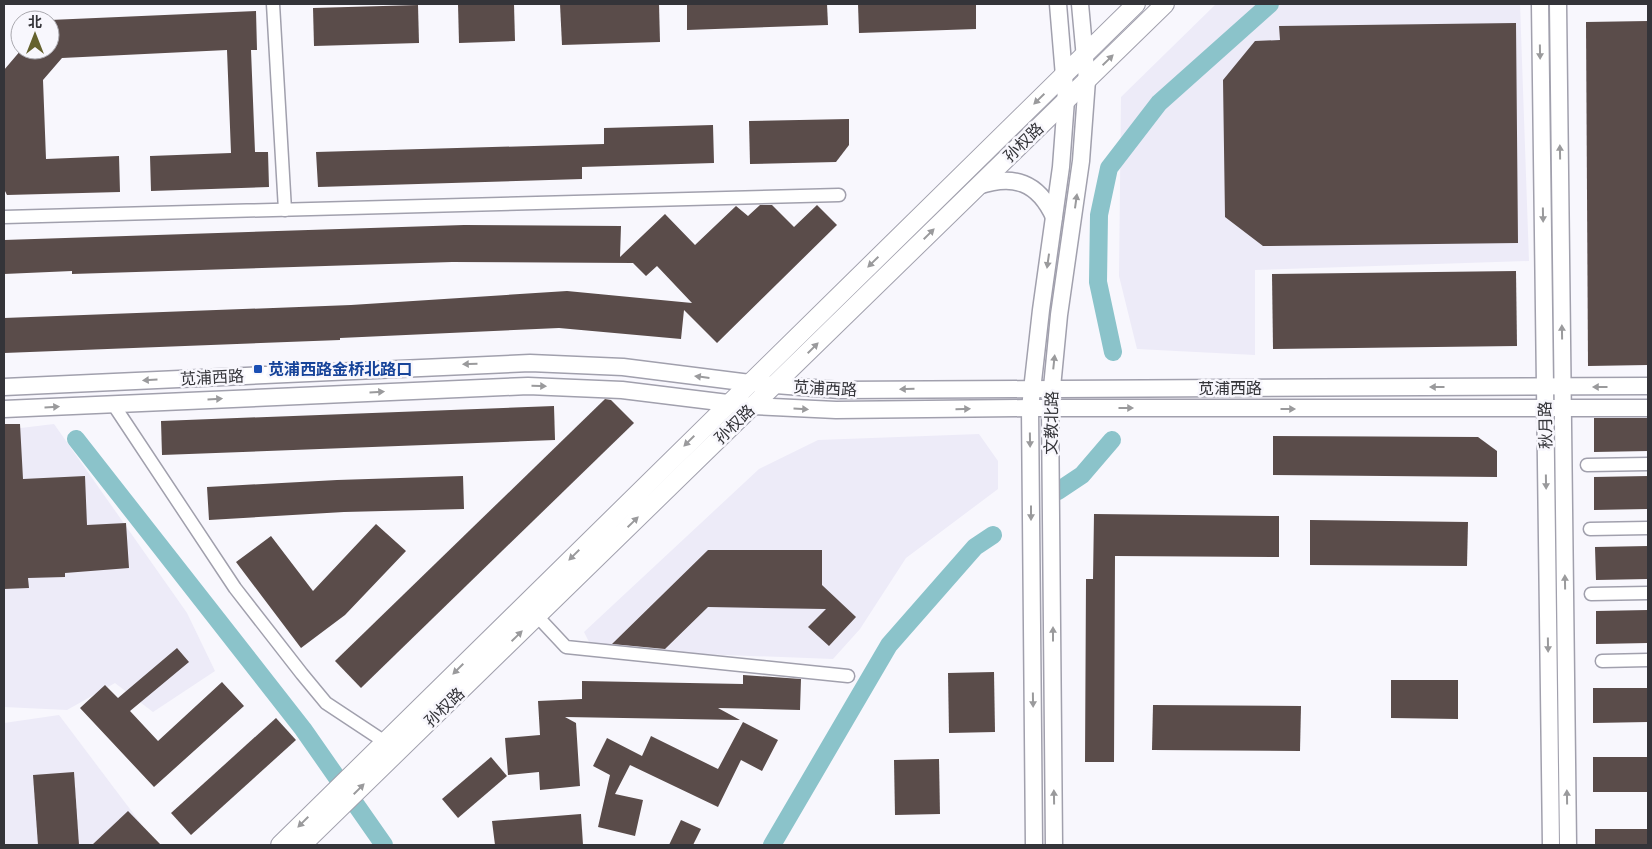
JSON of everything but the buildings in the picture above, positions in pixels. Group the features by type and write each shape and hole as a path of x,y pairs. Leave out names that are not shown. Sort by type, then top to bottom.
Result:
{"main road":[{"name":"孙权路","path":"375,762 385,742 1136,4"},
{"name":"孙权路","path":"280,845 332,804 375,762 537,616 1165,4"},
{"name":"孙权路","path":"302,845 332,804"}],"street":[{"path":"273,4 285,210"},
{"name":"文教北路","path":"1034,845 1030,408 1061,167 1066,100 1058,4"},
{"name":"文教北路","path":"1054,845 1050,408 1051,388 1081,162 1087,80 1080,4"},
{"name":"秋月路","path":"1540,4 1551,845"},
{"name":"秋月路","path":"1558,4 1568,845"},
{"path":"978,186 997,180 1016,181 1040,194 1047,202 1054,217"},
{"path":"4,217 839,195"},
{"name":"苋浦西路","path":"4,387 530,363 624,367 750,383 840,390 1648,386"},
{"name":"苋浦西路","path":"4,409 528,386 622,390 752,406 836,410 1050,408 1563,410 1648,408"},
{"path":"113,404 235,588 302,674 326,703 385,742"},
{"path":"1587,464 1648,464"},
{"path":"1590,529 1648,528"},
{"path":"1592,594 1648,593"},
{"path":"537,616 566,647 848,676"},
{"path":"1602,661 1648,660"}],"shaded area":[{"path":"1216,4 1520,4 1529,261 1255,270 1255,355 1137,349 1119,276 1121,97"},
{"path":"54,424 187,613 215,671 153,712 115,683 67,710 4,707 4,430"},
{"path":"979,434 998,461 998,489 906,558 860,629 833,659 593,650 584,632 759,469 818,440"},
{"path":"59,715 157,845 4,845 4,723"}],"waterway":[{"path":"1113,352 1098,282 1099,215 1109,168 1159,103 1270,4"},
{"path":"76,439 303,729 384,845"},
{"path":"1058,491 1082,475 1112,440"},
{"path":"772,845 889,645 975,547 993,535"}],"place":[{"name":"苋浦西路金桥北路口","path":"258,369"}]}
